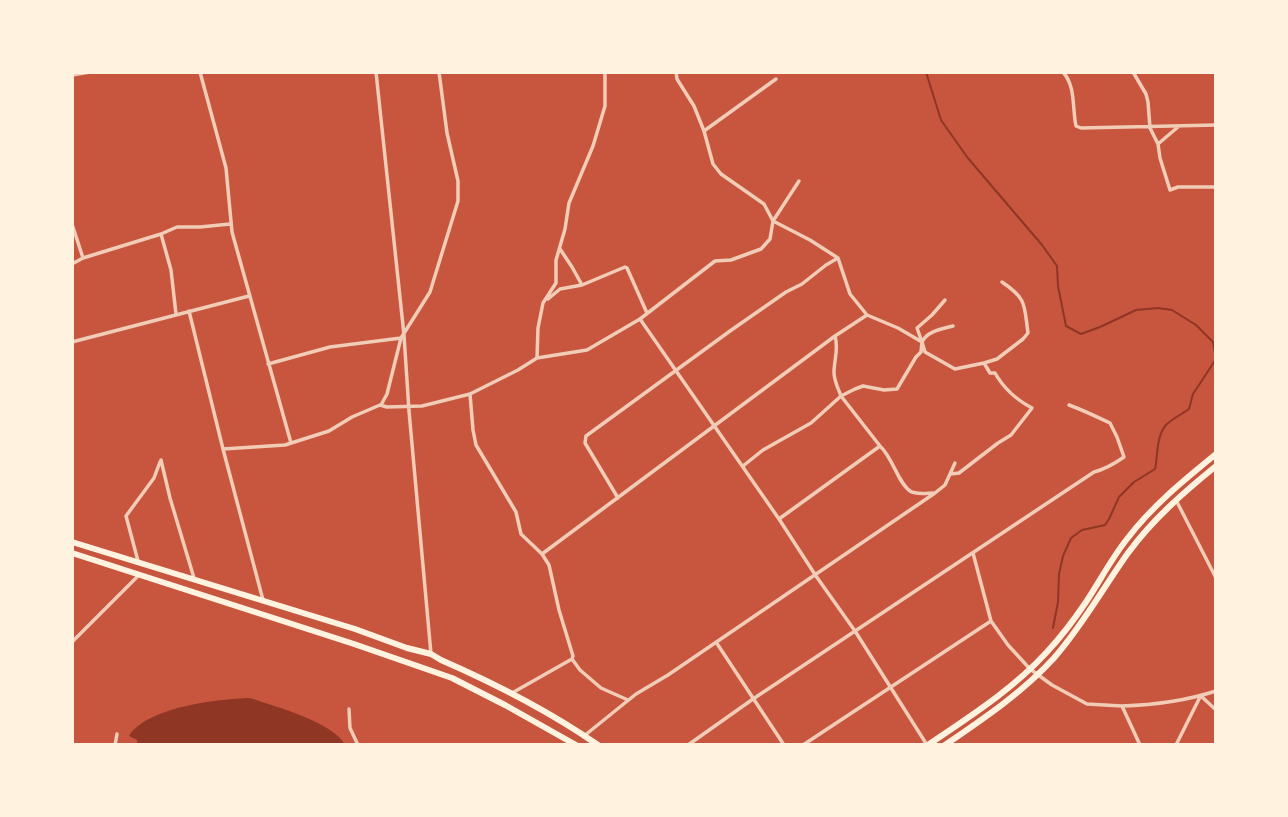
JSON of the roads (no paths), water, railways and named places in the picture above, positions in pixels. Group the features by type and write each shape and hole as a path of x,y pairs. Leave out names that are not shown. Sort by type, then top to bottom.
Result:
{"main road":[{"path":"927,745 990,703 1045,654 1077,615 1126,540 1148,514 1216,454"},
{"path":"945,745 1003,705 1037,675 1073,635 1143,534 1176,500 1215,469"},
{"path":"72,542 431,654 512,693 598,745"},
{"path":"72,553 366,647 452,678 576,745"}],"street":[{"path":"72,75 90,72"},
{"path":"200,72 225,163 232,232 291,443"},
{"path":"376,72 431,654"},
{"path":"223,449 281,446 329,431 352,417 381,405 387,394 403,337 430,292 459,194 439,72"},
{"path":"537,358 537,335 543,303 556,283 556,260 569,203 603,116 606,97 605,72"},
{"path":"677,72 677,79 694,106 704,131 713,163 721,174 764,204 773,221 838,258 850,294 867,315 922,342"},
{"path":"1063,72 1068,77 1073,93 1076,125 1081,128 1216,125"},
{"path":"1133,72 1149,102 1150,128 1158,144 1170,190 1178,187 1216,187"},
{"path":"704,131 776,79"},
{"path":"1158,144 1178,126"},
{"path":"381,405 387,407 432,404 470,394 537,358 586,350 640,319 715,261 731,260 761,249 770,239 773,221 799,181"},
{"path":"72,264 177,227 230,223"},
{"path":"72,224 83,258"},
{"path":"771,230 783,226"},
{"path":"162,234 171,270 176,314"},
{"path":"560,249 582,285"},
{"path":"618,498 585,443 585,438 786,292 838,258"},
{"path":"543,303 560,289 582,285 624,267 627,268 648,313"},
{"path":"945,300 917,328 925,352 956,369 997,359 1028,333 1023,299 1002,282"},
{"path":"72,342 249,296"},
{"path":"189,311 263,602"},
{"path":"542,554 867,315"},
{"path":"640,319 856,631 927,745"},
{"path":"743,466 763,450 811,423 841,396 863,386 884,390 897,389 916,357 922,352 925,336 953,326"},
{"path":"835,336 838,344 834,374 841,396 891,458 908,489 915,493 936,493"},
{"path":"268,364 330,347 403,337"},
{"path":"951,474 958,473 1011,435 1032,408 1004,388 995,373 990,373 984,363"},
{"path":"470,394 472,430 476,445 516,512 521,534 542,554 549,565 572,659 580,670 601,688 628,701"},
{"path":"688,745 1094,472 1124,457 1110,423 1069,405"},
{"path":"779,519 880,446"},
{"path":"139,564 126,516 155,478 161,460 195,580"},
{"path":"584,736 628,701 936,493 945,485 955,463"},
{"path":"1176,500 1216,578"},
{"path":"973,552 991,621 1030,669 1052,685 1087,704 1122,706 1161,704 1216,691"},
{"path":"72,642 139,575"},
{"path":"803,745 991,621"},
{"path":"716,642 784,745"},
{"path":"512,693 572,659"},
{"path":"1201,696 1216,710"},
{"path":"1176,745 1201,696"},
{"path":"1122,706 1140,745"},
{"path":"349,709 350,728 358,745"},
{"path":"115,745 117,734"}],"waterway":[{"path":"926,72 941,120 967,157 1057,266 1066,326 1081,334 1136,310 1158,308 1172,310 1196,325 1213,342 1216,359 1193,394 1189,409 1168,423 1163,430 1155,469 1134,482 1119,497 1105,525 1082,530 1071,538 1059,574 1053,628"}]}
